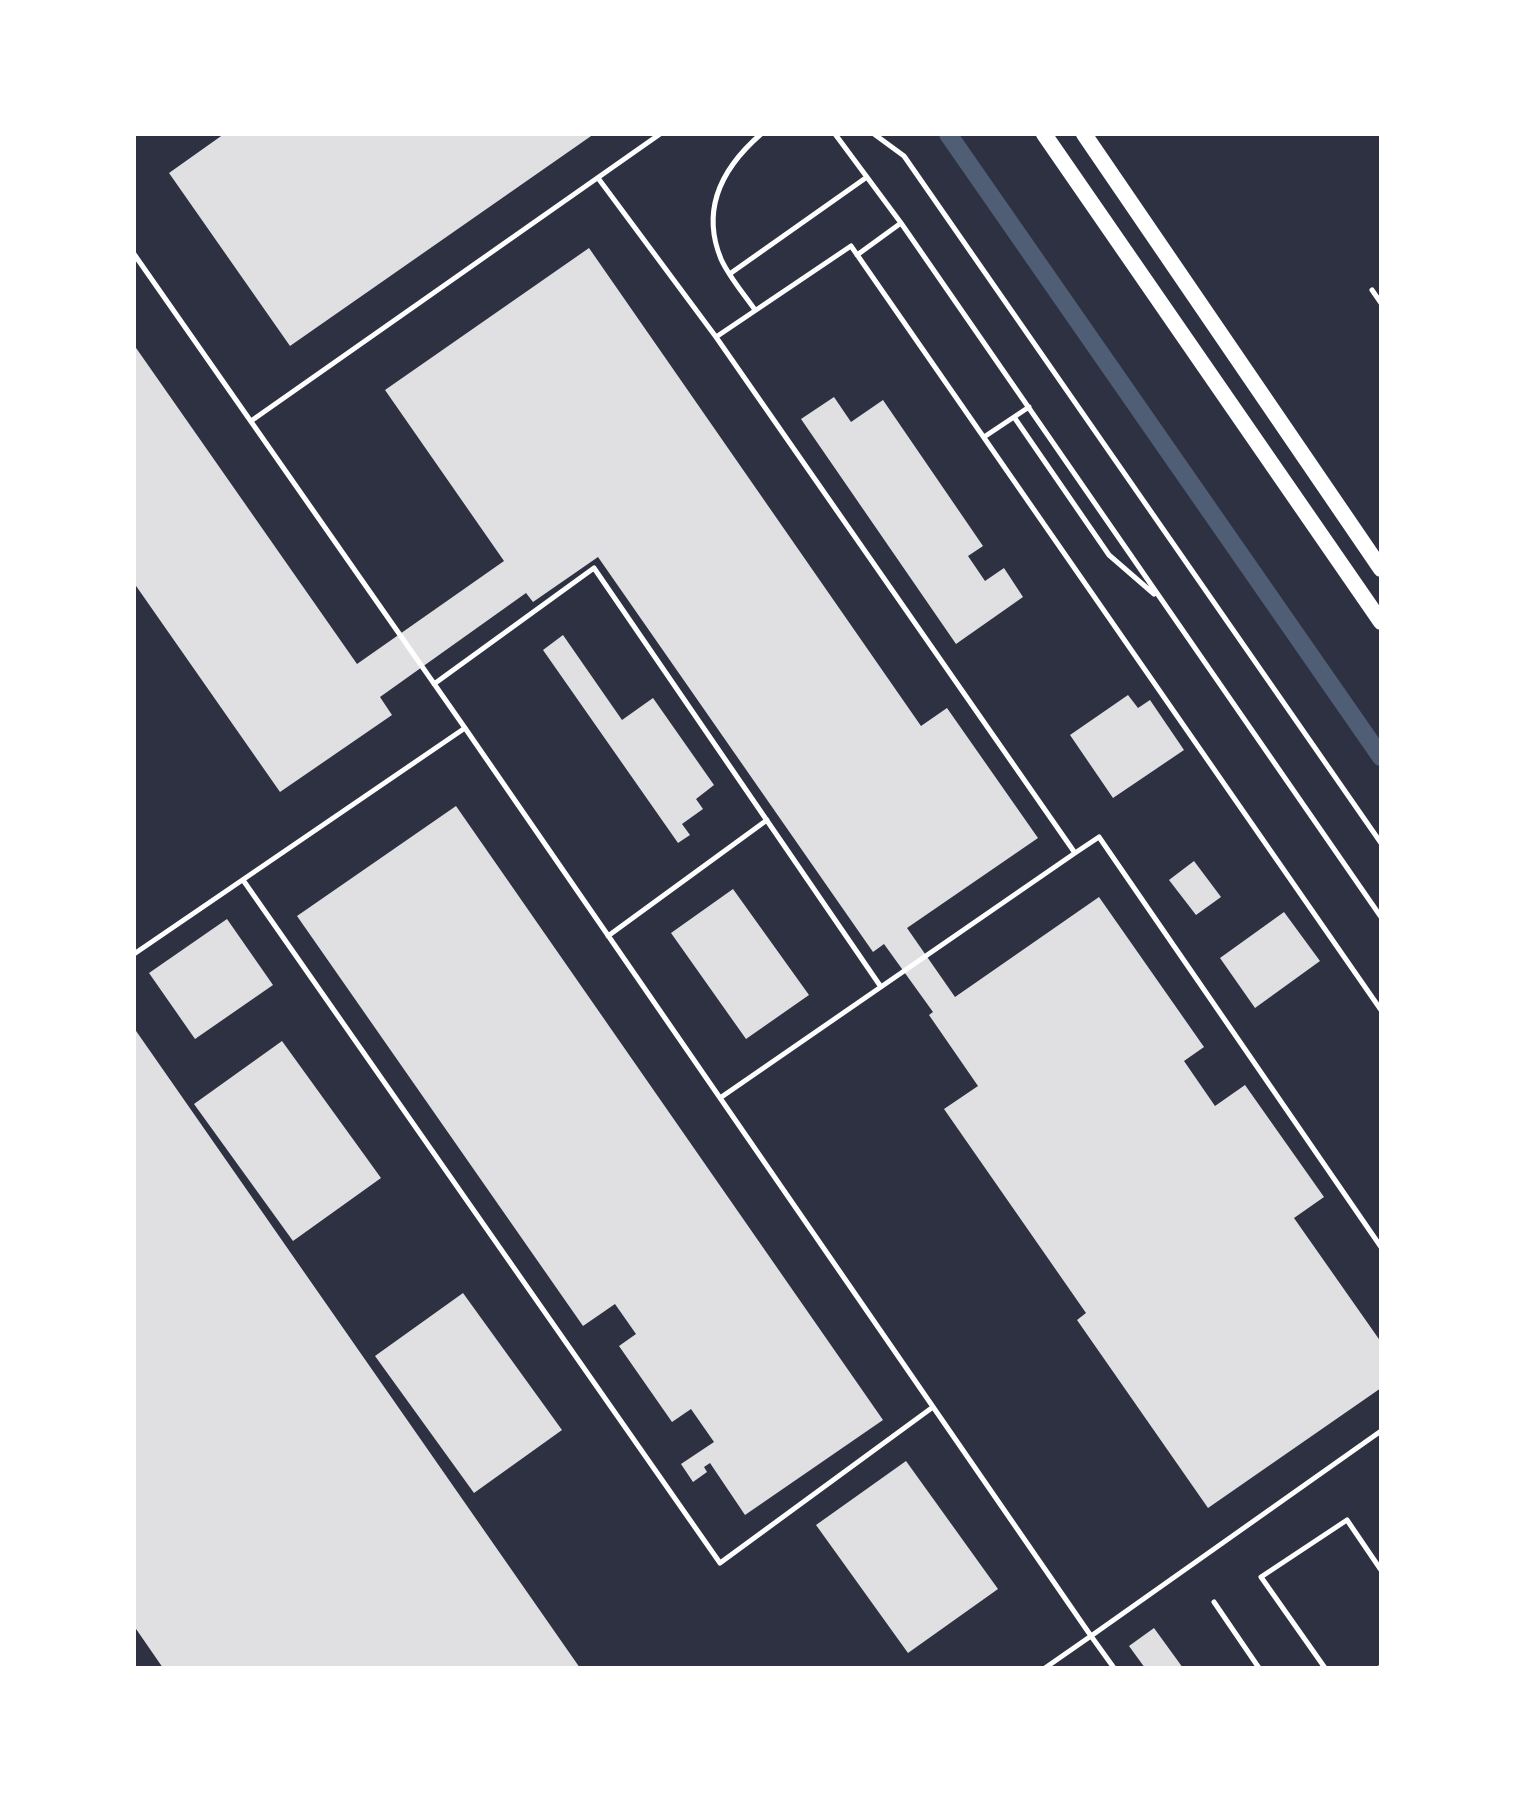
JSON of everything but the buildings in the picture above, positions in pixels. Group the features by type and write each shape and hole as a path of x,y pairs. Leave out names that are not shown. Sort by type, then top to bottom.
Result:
{"main road":[{"path":"1044,134 1381,622"},
{"path":"1084,134 1381,569"}],"lane":[{"path":"251,421 660,134"},
{"path":"755,310 721,258 712,205 734,157 761,134"},
{"path":"835,134 901,223 1381,917"},
{"path":"874,134 904,156 1381,843"},
{"path":"731,273 867,177"},
{"path":"598,178 716,337 1075,853"},
{"path":"857,255 901,223"},
{"path":"716,337 851,246 1381,1010"},
{"path":"134,254 1114,1668"},
{"path":"1372,290 1381,303"},
{"path":"984,437 1029,407"},
{"path":"1014,417 1109,555 1162,600"},
{"path":"434,684 594,568 881,987"},
{"path":"134,954 465,728"},
{"path":"608,936 767,820"},
{"path":"720,1098 1099,837 1381,1247"},
{"path":"243,880 720,1563 933,1407"},
{"path":"1045,1668 1381,1431"},
{"path":"1325,1668 1261,1577 1347,1520 1381,1570"},
{"path":"1214,1602 1259,1668"}],"waterway":[{"path":"948,134 1381,757"}]}
